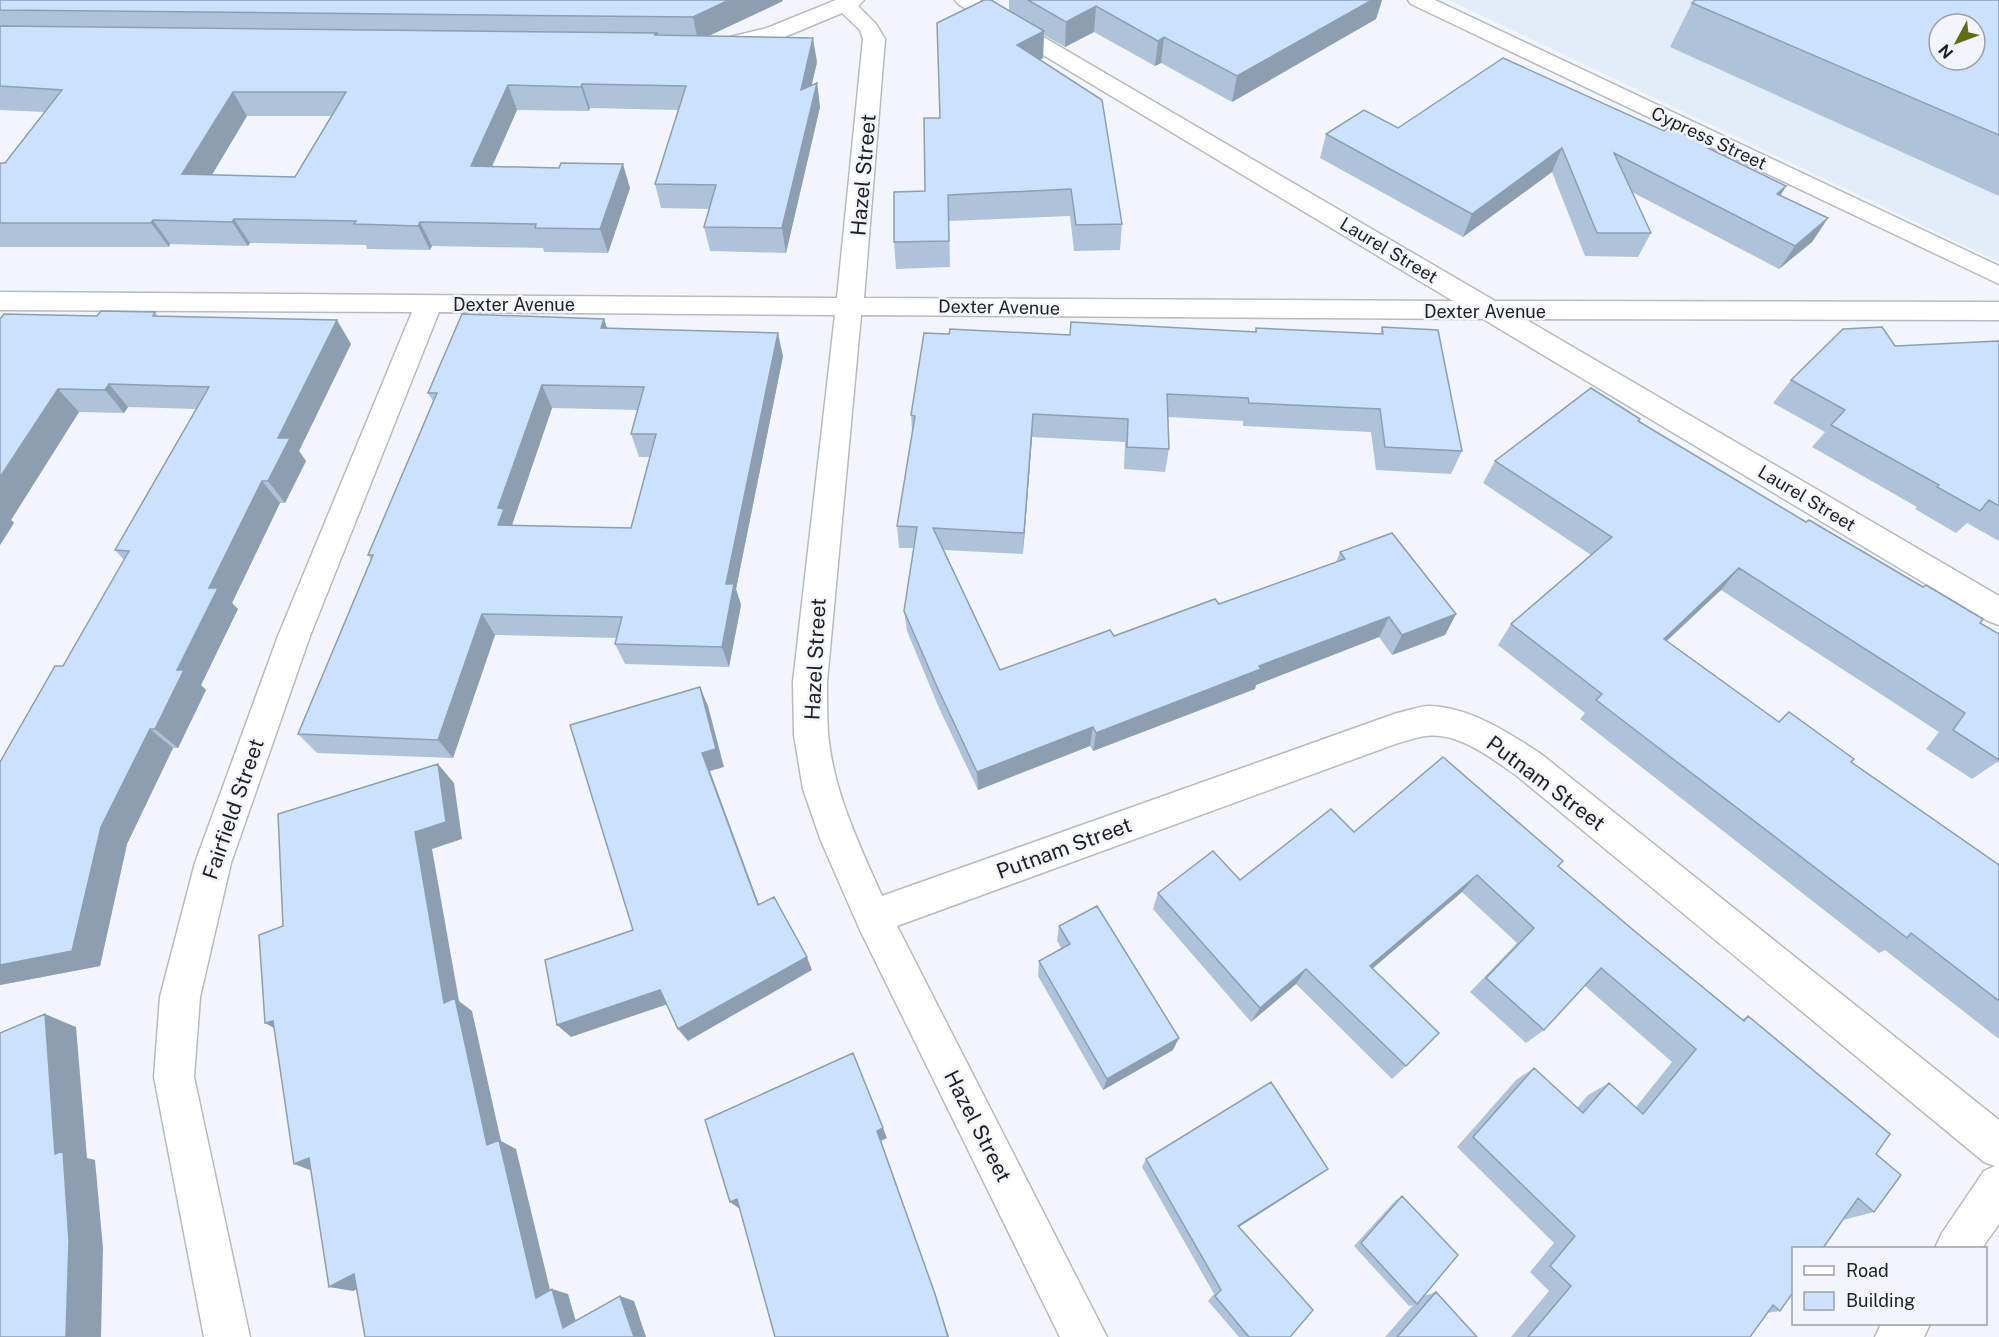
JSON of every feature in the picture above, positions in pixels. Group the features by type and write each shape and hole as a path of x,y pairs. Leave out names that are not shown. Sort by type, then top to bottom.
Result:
{"street":[{"name":"Laurel Street","path":"965,0 1999,612"},
{"name":"Cypress Street","path":"1418,0 1999,276"},
{"path":"698,49 748,41 850,2"},
{"name":"Hazel Street","path":"850,2 874,39 851,305 845,334 810,682 811,735 821,789 839,841 873,917 1084,1337"},
{"name":"Dexter Avenue","path":"0,301 851,305 1493,312 1999,311"},
{"name":"Fairfield Street","path":"227,1337 174,1077 180,997 213,863 294,636 429,304"},
{"name":"Putnam Street","path":"873,917 1397,728 1428,721 1461,726 1494,741 1529,765 1999,1147"},
{"path":"1958,1247 1999,1186"}],"shaded area":[{"path":"1449,0 1999,0 1999,262"}],"building":[{"path":"0,0 729,0 693,17 0,10"},
{"path":"984,0 991,0 1044,31 1017,45 1102,100 1122,224 1076,225 1071,189 948,195 949,241 894,242 894,192 925,191 924,118 940,118 937,23"},
{"path":"1028,0 1372,0 1237,76 1164,37 1158,41 1096,6 1066,22"},
{"path":"1695,0 1999,0 1999,135 1692,3"},
{"path":"0,26 658,33 654,35 813,38 801,90 817,83 782,228 704,227 716,185 655,184 686,86 508,85 471,166 559,168 561,163 623,164 600,229 535,228 536,224 420,222 418,226 354,224 356,221 234,219 232,222 153,220 151,223 0,223 0,163 5,163 62,90 0,86","holes":["233,92 346,92 295,177 182,174"]},
{"path":"1503,58 1664,131 1669,127 1710,146 1708,148 1786,186 1777,194 1828,218 1795,246 1614,153 1651,233 1597,233 1562,148 1472,214 1326,134 1364,110 1398,128"},
{"path":"101,311 155,312 153,316 337,320 278,438 290,438 268,481 262,481 209,588 218,588 177,670 184,670 155,729 150,729 101,827 72,951 0,965 0,762 55,666 63,666 129,551 115,550 209,387 109,384 105,390 58,389 0,477 0,319 4,314 97,316"},
{"path":"462,314 604,319 601,328 778,333 726,584 734,584 722,647 615,644 622,617 482,614 438,740 298,734 373,555 368,555 437,393 428,393","holes":["542,385 644,387 631,434 656,434 631,528 498,525 504,509 498,508"]},
{"path":"1071,322 1256,332 1256,328 1383,334 1382,327 1438,330 1462,451 1385,447 1380,409 1249,403 1248,398 1167,394 1169,449 1127,447 1128,419 1033,414 1024,533 933,528 1000,670 1110,630 1114,636 1215,599 1219,604 1345,559 1340,552 1392,533 1456,614 1402,635 1389,617 1259,666 1261,669 1096,733 1093,727 977,772 904,611 917,527 897,526 915,416 911,415 924,333 949,334 950,329 1070,335"},
{"path":"1882,327 1895,346 1999,341 1999,506 1989,500 1980,511 1937,487 1939,485 1831,425 1845,410 1791,380 1843,329"},
{"path":"1591,388 1640,419 1638,421 1806,522 1809,520 1923,587 1926,585 1983,619 1980,623 1999,634 1999,760 1953,730 1965,713 1739,568 1664,639 1779,722 1789,712 1854,759 1851,762 1999,865 1999,1001 1911,933 1907,938 1596,700 1602,694 1511,624 1612,537 1495,461"},
{"path":"700,687 716,749 702,753 758,905 774,897 807,957 678,1029 660,990 557,1025 545,960 633,930 570,725"},
{"path":"1443,757 1563,861 1558,866 1638,934 1744,1021 1748,1016 1890,1134 1876,1154 1901,1175 1874,1212 1858,1198 1824,1247 1792,1247 1792,1294 1780,1311 1773,1305 1750,1337 1528,1337 1571,1286 1550,1266 1575,1236 1473,1137 1534,1068 1583,1113 1609,1083 1643,1114 1696,1049 1601,968 1544,1030 1486,978 1534,928 1477,875 1370,966 1439,1033 1406,1066 1306,969 1260,1008 1158,893 1213,851 1240,880 1331,809 1354,832"},
{"path":"438,764 446,822 415,832 444,1003 455,998 487,1145 499,1140 536,1298 552,1289 563,1328 620,1296 634,1337 365,1337 354,1274 329,1287 309,1158 294,1164 273,1021 265,1023 259,935 283,926 278,814"},
{"path":"1097,906 1179,1038 1107,1079 1039,961 1070,944 1059,926"},
{"path":"45,1014 55,1154 63,1151 69,1241 66,1337 0,1337 0,1033"},
{"path":"853,1053 883,1128 877,1131 948,1337 775,1337 737,1199 730,1202 705,1120"},
{"path":"1271,1082 1328,1169 1238,1226 1313,1310 1290,1337 1249,1337 1215,1296 1221,1290 1146,1159"},
{"path":"1402,1196 1458,1255 1417,1304 1361,1243"},
{"path":"1436,1292 1477,1337 1397,1337"}]}
